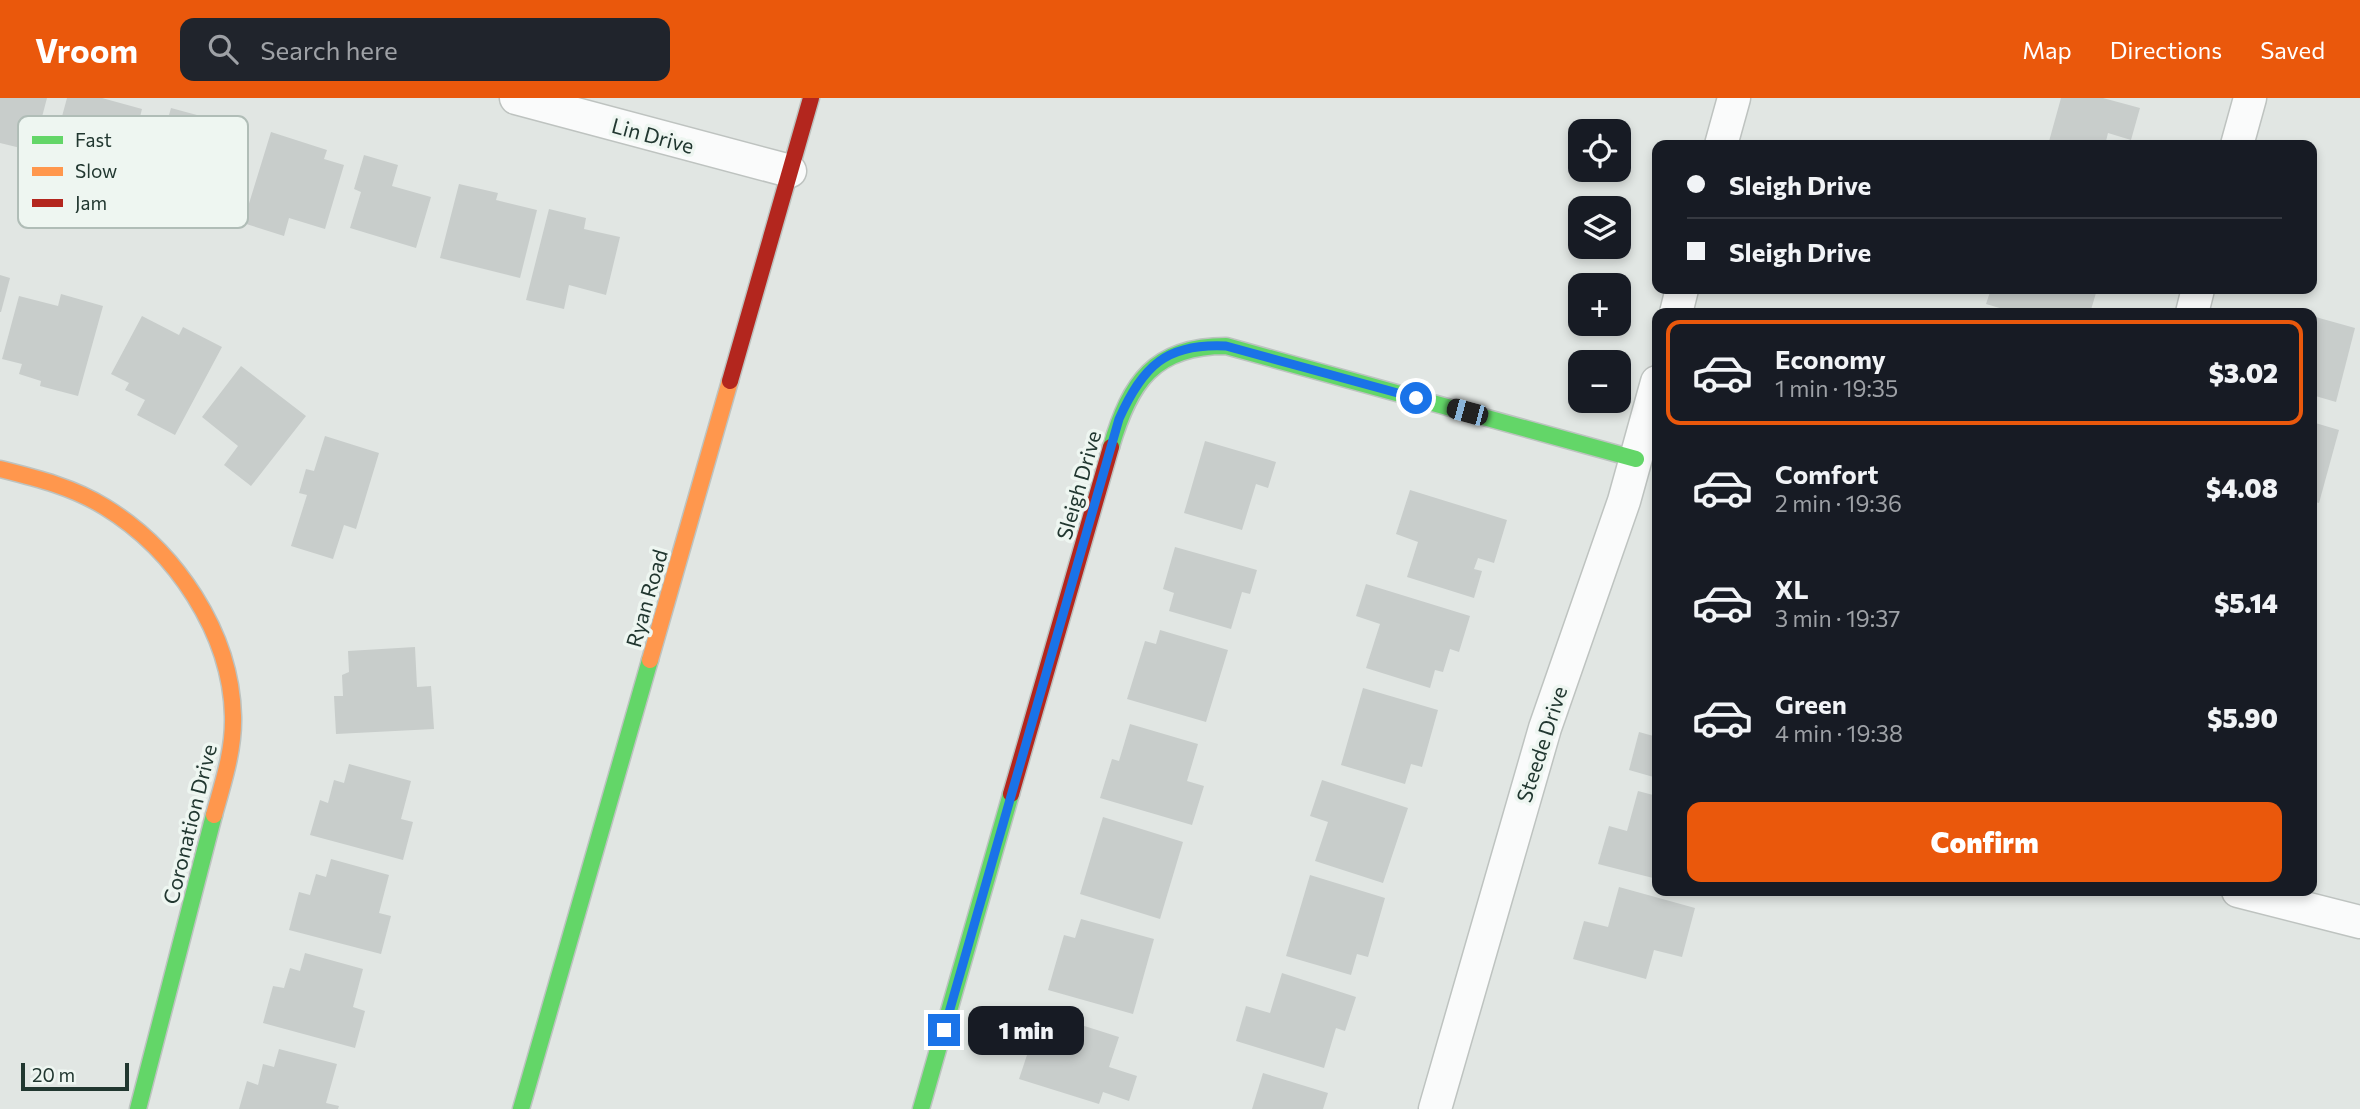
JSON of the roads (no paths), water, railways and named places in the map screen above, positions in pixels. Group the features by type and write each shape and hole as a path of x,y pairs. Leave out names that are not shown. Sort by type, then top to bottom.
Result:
{"street":[{"name":"Lin Drive","path":"516,98 790,171"},
{"name":"Ryan Road","path":"521,1109 811,98"},
{"path":"1722,140 1734,98"},
{"path":"2238,140 2250,98"},
{"name":"Sleigh Drive","path":"921,1109 1119,419 1134,387 1146,372 1166,356 1186,347 1226,346 1636,459"},
{"name":"Steede Drive","path":"1435,1109 1545,729 1611,541 1652,400"},
{"name":"Coronation Drive","path":"0,469 68,490 103,505 136,527 169,558 208,619 225,669 233,712 230,754 138,1109"},
{"path":"2258,896 2360,922"}]}
